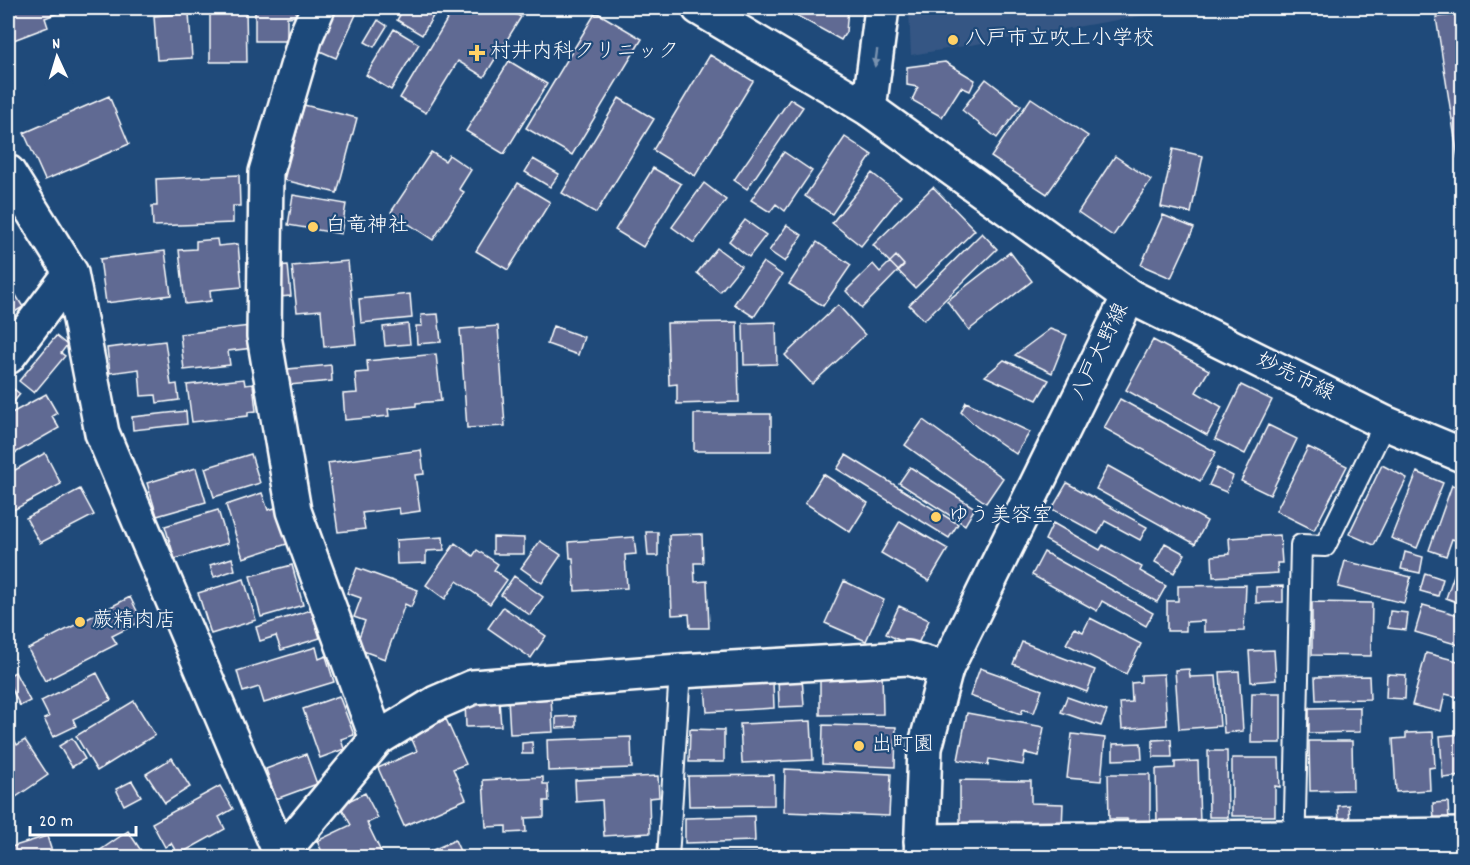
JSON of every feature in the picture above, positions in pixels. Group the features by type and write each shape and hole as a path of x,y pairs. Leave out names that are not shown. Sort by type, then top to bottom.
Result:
{"street":[{"path":"318,8 306,36 266,172 264,336 294,511 377,739"},
{"name":"八戸大野線","path":"699,8 869,109 1129,296 946,669 925,748 921,849"},
{"path":"869,109 882,8"},
{"path":"8,172 71,273 102,433 279,855 377,739 436,703 473,687 680,671 908,658 946,669"},
{"path":"8,357 71,273"},
{"name":"妙売市線","path":"1129,296 1385,423 1462,455"},
{"path":"921,849 1294,847 1462,835"}],"lane":[{"path":"1294,847 1301,545 1325,546 1385,423"},
{"path":"668,858 680,671"}],"shaded area":[{"name":"八戸市立吹上小学校","path":"909,8 1188,8 911,55"}],"building":[{"path":"8,8 56,8 58,13 45,18 48,27 11,41 8,32"},
{"path":"210,8 246,8 247,62 210,62"},
{"path":"255,8 297,8 297,16 287,17 287,41 255,41"},
{"path":"331,8 359,8 336,58 313,48"},
{"path":"404,8 430,8 436,11 422,35 397,20"},
{"path":"454,8 505,8 521,17 484,77 458,61 426,113 400,98"},
{"path":"783,8 848,8 846,32 841,40"},
{"path":"596,12 642,39 572,155 526,128"},
{"path":"189,13 192,58 157,60 154,16"},
{"path":"1462,14 1462,159 1458,158 1436,17"},
{"path":"378,20 387,26 374,47 365,42"},
{"path":"394,29 419,44 391,90 366,75"},
{"path":"710,55 753,81 695,176 653,150"},
{"path":"509,61 547,84 504,154 466,131"},
{"path":"945,62 975,80 970,91 961,87 942,117 912,100 918,87 907,85 907,67"},
{"path":"986,79 1021,106 997,138 962,110"},
{"path":"109,96 129,144 45,180 24,133"},
{"path":"619,98 654,119 596,213 562,193"},
{"path":"1031,98 1088,136 1047,194 991,157"},
{"path":"790,99 803,107 747,189 734,180"},
{"path":"304,105 357,118 337,193 284,180"},
{"path":"845,137 872,155 832,214 805,196"},
{"path":"1173,149 1203,156 1191,213 1161,207"},
{"path":"431,152 445,161 449,155 471,170 459,189 464,192 433,240 391,212"},
{"path":"784,152 812,171 785,211 776,204 770,212 751,200"},
{"path":"1115,156 1151,180 1113,236 1078,212"},
{"path":"533,159 559,174 550,187 525,172"},
{"path":"653,168 681,184 643,247 615,230"},
{"path":"872,173 901,196 861,246 832,223"},
{"path":"239,175 240,206 233,206 233,223 153,226 152,206 157,206 156,179"},
{"path":"518,183 550,202 508,270 476,251"},
{"path":"704,183 726,200 694,243 672,227"},
{"path":"933,187 975,230 915,288 873,245"},
{"path":"293,195 346,204 341,234 288,225"},
{"path":"1163,215 1194,228 1171,278 1141,265"},
{"path":"745,220 766,235 749,257 729,241"},
{"path":"787,225 802,235 785,262 769,251"},
{"path":"982,233 997,249 924,320 909,305"},
{"path":"217,239 218,246 238,244 242,287 210,290 211,301 185,304 179,250 196,249 196,241"},
{"path":"817,242 851,265 823,306 789,284"},
{"path":"717,248 741,266 720,292 697,273"},
{"path":"165,251 171,295 106,303 100,259"},
{"path":"1010,252 1032,281 969,330 947,301"},
{"path":"896,256 904,265 862,308 846,291 873,264 880,272"},
{"path":"348,261 356,344 324,347 321,310 297,312 292,266"},
{"path":"763,262 782,275 754,317 734,304"},
{"path":"288,265 291,296 279,297 276,266"},
{"path":"8,282 23,307 8,316"},
{"path":"410,294 412,318 361,323 359,299"},
{"path":"838,305 865,335 812,384 785,355"},
{"path":"438,314 441,342 417,344 416,326 422,326 421,315"},
{"path":"737,322 739,402 677,404 677,384 669,385 667,323"},
{"path":"776,322 777,364 744,365 743,323"},
{"path":"408,324 410,344 385,346 383,327"},
{"path":"250,326 253,348 228,351 230,365 184,370 180,334"},
{"path":"498,326 505,426 467,428 460,329"},
{"path":"553,326 584,337 578,355 547,344"},
{"path":"1050,329 1067,335 1052,373 1015,355"},
{"path":"56,336 67,345 61,353 65,356 34,393 19,381"},
{"path":"1153,340 1209,370 1196,392 1222,407 1207,435 1126,390"},
{"path":"165,341 171,385 177,384 179,400 157,403 156,395 141,396 139,369 110,373 107,348"},
{"path":"436,354 441,401 388,409 389,416 345,420 343,394 357,393 355,373 368,372 367,361"},
{"path":"1004,360 1049,380 1037,400 985,376"},
{"path":"331,365 332,381 289,385 288,369"},
{"path":"244,379 245,385 253,384 256,411 248,412 248,416 192,422 187,385"},
{"path":"1241,385 1272,400 1245,454 1215,439"},
{"path":"14,389 20,394 8,409 8,396"},
{"path":"46,394 57,413 52,416 59,428 10,456 8,452 8,415"},
{"path":"1120,399 1216,452 1200,481 1104,428"},
{"path":"966,402 1030,432 1016,454 977,427 961,412"},
{"path":"186,411 187,424 133,430 132,417"},
{"path":"694,414 771,414 771,451 694,451"},
{"path":"923,420 1003,478 986,503 905,445"},
{"path":"1268,425 1297,439 1270,495 1241,481"},
{"path":"1308,447 1347,466 1314,530 1276,511"},
{"path":"421,450 424,474 415,475 420,511 400,514 399,508 362,513 365,529 338,532 328,463"},
{"path":"45,453 61,484 8,513 8,474"},
{"path":"251,454 260,483 214,497 205,468"},
{"path":"846,455 958,524 949,538 837,469"},
{"path":"1382,465 1407,478 1374,545 1349,534"},
{"path":"1108,466 1207,521 1195,544 1096,489"},
{"path":"910,467 975,508 965,525 899,483"},
{"path":"196,468 206,502 157,516 147,483"},
{"path":"1217,468 1233,476 1226,492 1209,485"},
{"path":"1417,472 1443,483 1417,548 1391,538"},
{"path":"823,474 868,503 850,532 805,503"},
{"path":"1067,483 1147,527 1140,540 1105,521 1098,534 1052,509"},
{"path":"1452,485 1462,489 1462,542 1452,539 1446,556 1429,550"},
{"path":"80,489 94,515 40,543 26,518"},
{"path":"262,493 268,510 278,507 290,543 243,558 226,505"},
{"path":"218,510 228,543 175,559 165,526"},
{"path":"900,521 948,549 929,581 881,553"},
{"path":"1053,523 1100,550 1103,545 1142,567 1140,571 1166,586 1157,602 1045,540"},
{"path":"646,532 658,532 658,556 648,556"},
{"path":"702,534 703,563 694,563 695,582 707,581 709,628 690,628 689,614 672,615 669,535"},
{"path":"1280,535 1282,563 1277,563 1278,573 1213,577 1212,556 1230,554 1229,538"},
{"path":"443,537 444,550 426,551 426,563 397,564 396,540"},
{"path":"493,537 524,538 524,554 493,554"},
{"path":"634,537 636,554 625,555 627,588 575,591 573,558 570,558 569,542"},
{"path":"540,541 561,555 542,583 521,568"},
{"path":"455,543 473,556 477,550 498,564 494,570 507,580 490,604 457,581 445,599 426,585"},
{"path":"1165,543 1185,554 1174,573 1155,562"},
{"path":"1044,552 1153,613 1146,626 1102,601 1097,611 1032,575"},
{"path":"1405,552 1423,557 1420,573 1401,569"},
{"path":"1462,552 1462,604 1446,598"},
{"path":"232,558 235,570 214,577 210,565"},
{"path":"1345,561 1411,577 1404,603 1338,587"},
{"path":"292,565 303,605 261,617 250,576"},
{"path":"357,568 418,590 411,607 405,604 385,659 355,648 365,621 354,617 361,598 347,593"},
{"path":"1425,573 1443,579 1438,596 1420,591"},
{"path":"514,576 543,597 530,615 501,595"},
{"path":"244,579 256,620 211,634 198,593"},
{"path":"844,581 884,600 866,641 825,623"},
{"path":"1246,585 1244,631 1204,632 1204,621 1186,622 1186,631 1167,631 1167,601 1178,601 1178,586"},
{"path":"1283,586 1283,602 1256,603 1256,587"},
{"path":"130,597 142,621 112,636 117,644 45,681 28,649"},
{"path":"1312,602 1372,603 1371,656 1312,655"},
{"path":"1423,605 1462,616 1462,646 1415,632"},
{"path":"899,606 929,620 916,648 886,634"},
{"path":"503,607 546,636 531,658 488,628"},
{"path":"311,610 320,638 281,650 276,636 260,641 256,627"},
{"path":"1390,611 1408,613 1406,630 1388,628"},
{"path":"1090,618 1141,644 1126,674 1066,644 1075,628 1083,632"},
{"path":"1022,642 1095,670 1087,692 1013,664"},
{"path":"316,647 319,659 326,656 334,682 264,703 259,687 243,692 237,671"},
{"path":"1274,650 1276,680 1251,682 1249,651"},
{"path":"1426,653 1462,662 1462,698 1445,694 1441,712 1412,705"},
{"path":"980,668 1042,690 1034,713 1023,709 1021,714 970,696"},
{"path":"1189,669 1190,677 1216,676 1220,726 1179,729 1175,670"},
{"path":"1239,671 1243,731 1224,733 1220,672"},
{"path":"15,672 30,701 20,706 8,681 8,676"},
{"path":"882,672 883,714 820,715 820,673"},
{"path":"97,673 111,700 73,719 76,726 53,737 44,719 49,717 41,701"},
{"path":"1164,674 1167,725 1122,729 1120,703 1132,702 1131,683 1141,682 1141,675"},
{"path":"1387,674 1406,675 1405,699 1386,698"},
{"path":"1369,676 1370,699 1316,700 1315,677"},
{"path":"802,677 804,706 779,707 778,678"},
{"path":"773,682 774,708 707,712 705,686"},
{"path":"1252,693 1281,693 1281,743 1251,743"},
{"path":"339,696 354,735 341,739 344,749 320,758 303,709"},
{"path":"551,696 553,732 510,734 508,698"},
{"path":"1067,697 1107,711 1101,726 1061,712"},
{"path":"499,700 501,726 466,727 465,701"},
{"path":"134,701 155,735 97,771 76,736"},
{"path":"1360,707 1360,732 1309,733 1309,708"},
{"path":"967,713 1044,727 1039,756 1025,753 1023,765 989,759 988,765 958,760"},
{"path":"576,716 576,727 556,728 556,717"},
{"path":"446,719 466,764 453,769 466,799 404,826 378,768 417,751 410,735"},
{"path":"811,721 813,760 742,763 740,724"},
{"name":"出町園","path":"823,725 896,727 895,767 822,764"},
{"path":"690,729 724,730 724,762 689,762"},
{"path":"1433,732 1435,767 1429,768 1430,790 1396,792 1393,739 1406,738 1406,733"},
{"path":"1072,734 1105,738 1101,781 1067,778"},
{"path":"1462,734 1462,776 1443,778 1440,736"},
{"path":"631,737 632,768 548,771 547,740"},
{"path":"72,738 85,759 72,767 59,746"},
{"path":"1171,739 1172,757 1153,757 1153,740"},
{"path":"25,740 48,775 16,797 12,790 8,793 8,745 15,741 17,745"},
{"path":"1309,741 1352,741 1353,790 1310,791"},
{"path":"532,742 533,754 522,754 522,743"},
{"path":"1141,743 1142,759 1113,760 1113,744"},
{"path":"1208,751 1227,751 1228,817 1209,817"},
{"path":"306,754 317,784 276,799 266,769"},
{"path":"172,758 190,787 165,803 146,774"},
{"path":"1232,758 1279,758 1280,787 1275,786 1275,816 1232,816"},
{"path":"1198,761 1200,823 1157,824 1156,769 1175,768 1175,762"},
{"path":"785,769 891,774 889,816 784,812"},
{"path":"1108,774 1150,774 1150,825 1128,825 1127,819 1109,819"},
{"path":"774,775 774,805 689,806 688,776"},
{"path":"658,776 659,797 649,798 650,833 604,836 602,800 576,802 575,780"},
{"path":"543,777 543,784 548,784 549,801 544,801 544,817 525,818 526,832 506,833 506,826 486,827 483,780"},
{"path":"960,780 1031,781 1031,803 1063,804 1062,829 960,826"},
{"path":"132,781 141,796 124,805 116,789"},
{"path":"220,786 233,809 219,817 225,829 178,855 171,843 165,847 152,823"},
{"path":"365,793 378,818 367,823 384,858 325,858 317,841 351,825 340,805"},
{"path":"1448,802 1449,821 1434,821 1433,803"},
{"path":"1349,805 1350,822 1339,822 1338,806"},
{"path":"754,816 755,841 685,843 685,818"},
{"path":"128,831 144,855 140,858 89,858"},
{"path":"47,836 53,855 44,858 8,858 8,848"},
{"path":"455,840 463,858 415,858"},
{"path":"791,853 791,858 687,858 687,854"}],"place":[{"name":"八戸市立吹上小学校","path":"953,40"},
{"name":"村井内科クリニック","path":"477,53"},
{"name":"白竜神社","path":"313,227"},
{"name":"ゆう美容室","path":"936,517"},
{"name":"蕨精肉店","path":"80,622"},
{"name":"出町園","path":"859,746"}]}
